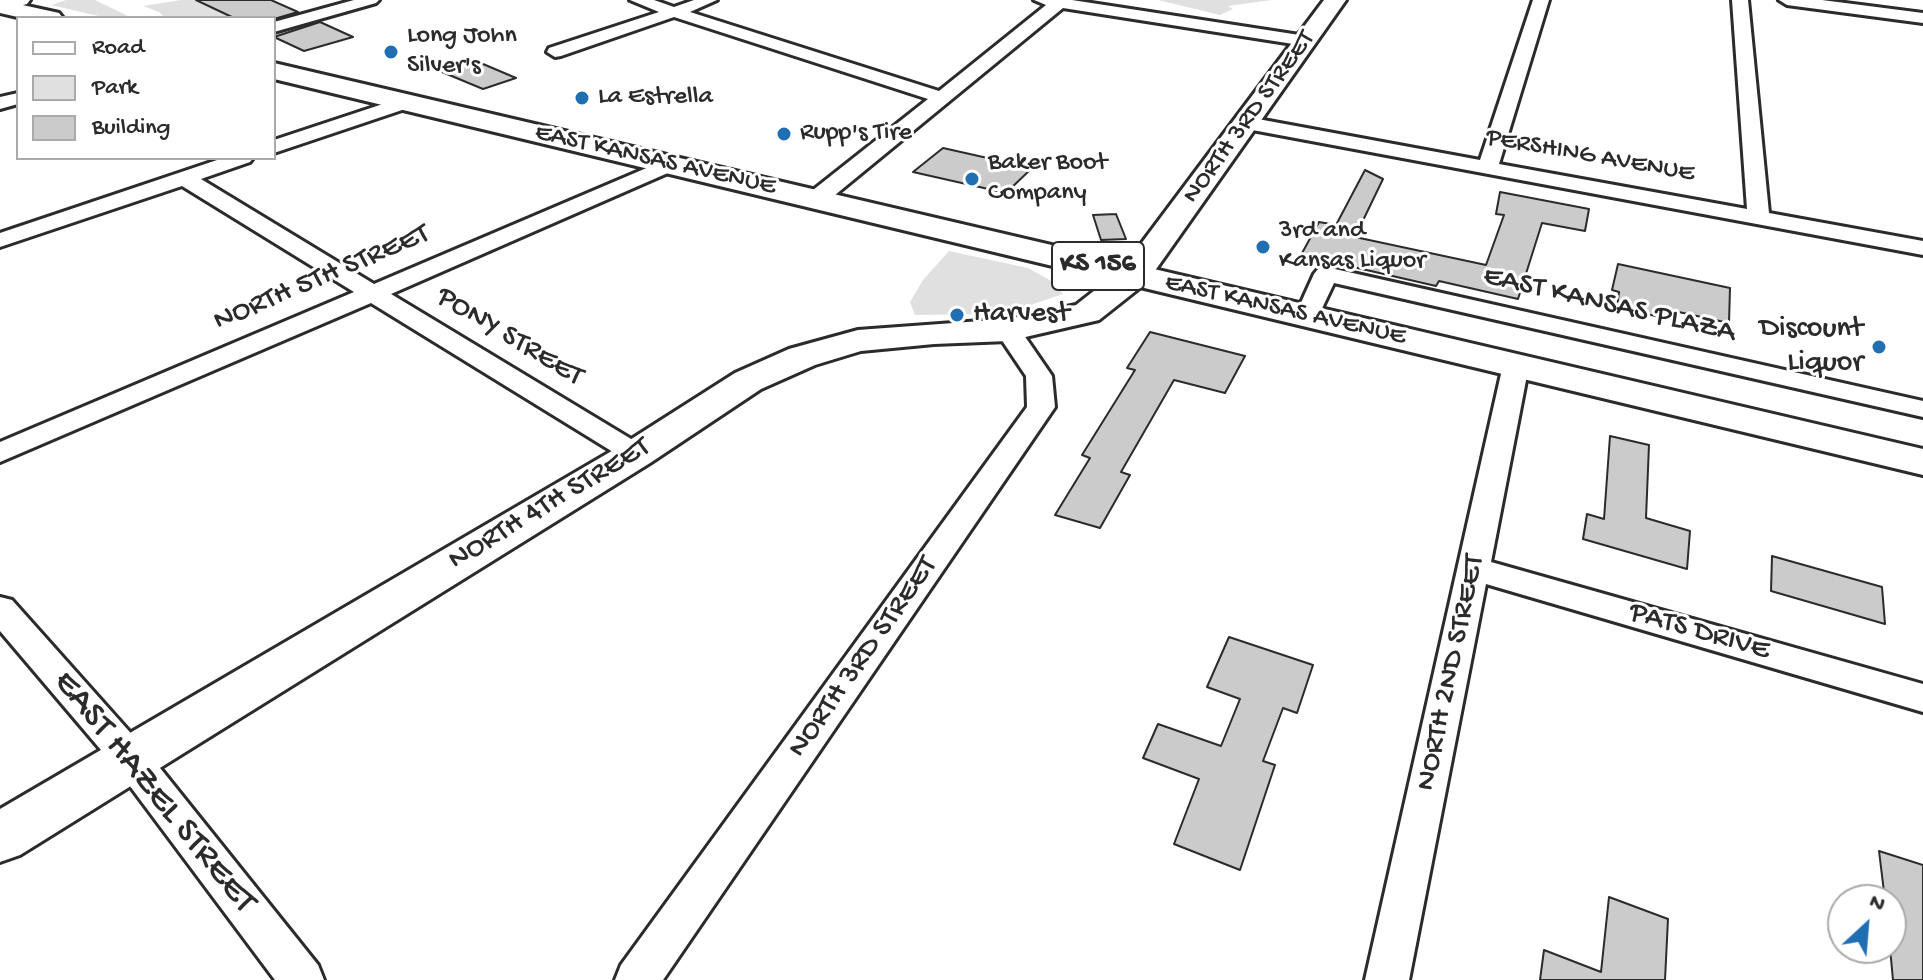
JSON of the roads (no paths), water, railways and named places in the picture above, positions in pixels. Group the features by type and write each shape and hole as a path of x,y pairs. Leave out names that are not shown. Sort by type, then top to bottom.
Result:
{"main road":[{"name":"NORTH 3RD STREET","path":"1135,275 1335,0"},
{"path":"0,5 43,16"},
{"name":"EAST KANSAS AVENUE","path":"276,71 1923,462"},
{"name":"NORTH 4TH STREET","path":"0,838 636,454 748,381 802,357 858,341 934,333 1008,330 1087,313 1135,275"}],"street":[{"path":"0,5 20,0"},
{"path":"276,26 371,0"},
{"path":"638,0 942,98"},
{"path":"555,52 709,0"},
{"path":"1488,167 1541,0"},
{"path":"1740,0 1758,217"},
{"path":"1787,0 1923,18"},
{"path":"816,199 942,98 1050,2 1306,41"},
{"path":"276,146 407,102"},
{"name":"PERSHING AVENUE","path":"1247,123 1923,248"},
{"path":"0,240 237,160"},
{"name":"NORTH 5TH STREET","path":"0,453 670,165"},
{"name":"PONY STREET","path":"184,178 636,454"},
{"name":"EAST KANSAS PLAZA","path":"1307,316 1326,274 1923,409"},
{"name":"NORTH 3RD STREET","path":"637,980 1041,407 1039,376 1008,330"},
{"name":"NORTH 2ND STREET","path":"1387,980 1516,365"},
{"name":"PATS DRIVE","path":"1474,569 1923,698"},
{"name":"EAST HAZEL STREET","path":"0,609 131,759 302,980"}],"place":[{"name":"Long John Silver's","path":"391,52"},
{"name":"La Estrella","path":"582,98"},
{"name":"Rupp's Tire","path":"784,134"},
{"name":"Baker Boot Company","path":"972,179"},
{"name":"3rd and Kansas Liquor","path":"1263,247"},
{"name":"Harvest","path":"957,315"},
{"name":"Discount Liquor","path":"1879,347"}]}
